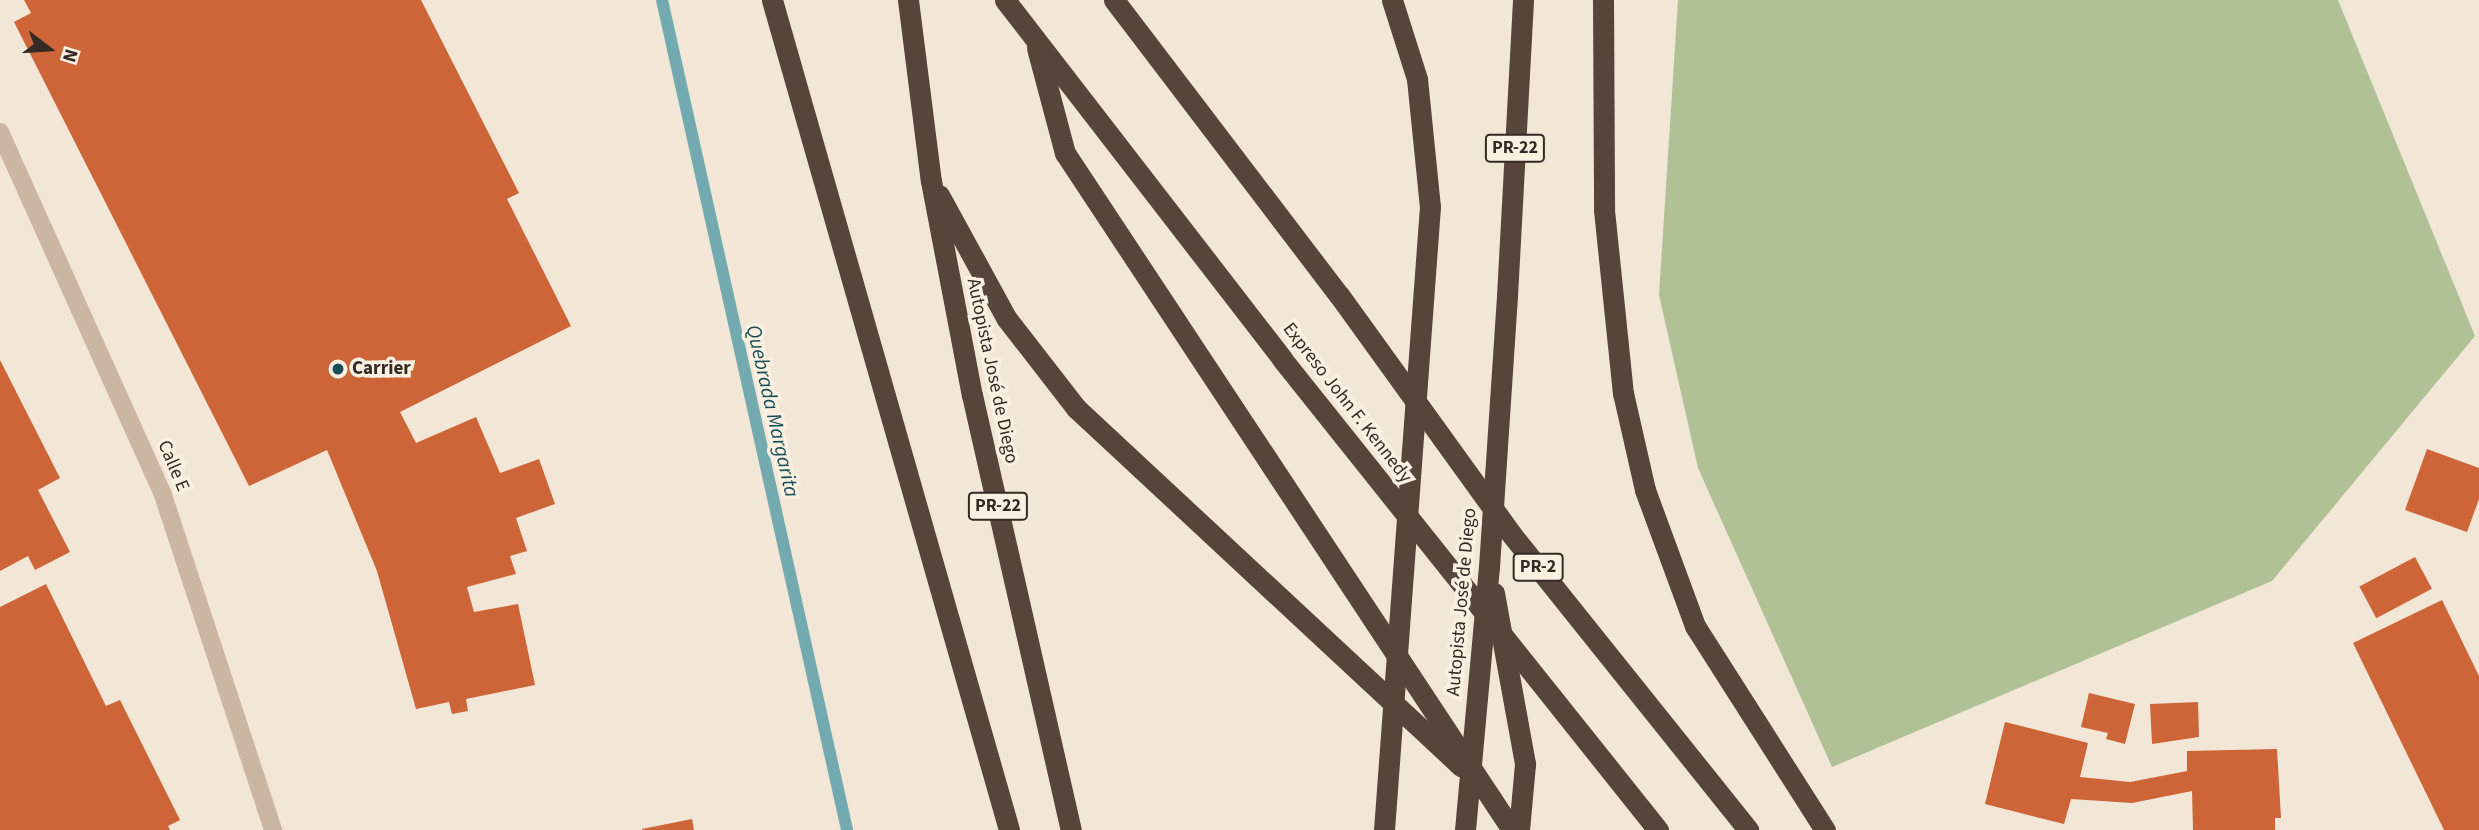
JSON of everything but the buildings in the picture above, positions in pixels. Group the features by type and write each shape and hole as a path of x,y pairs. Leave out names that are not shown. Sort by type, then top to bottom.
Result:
{"highway":[{"path":"772,0 1009,830"},
{"name":"Autopista José de Diego","path":"908,0 931,181 972,395 1071,830"},
{"name":"Expreso John F. Kennedy","path":"1005,0 1273,348 1645,820 1658,830"},
{"name":"PR-2","path":"1114,0 1339,295 1512,535 1748,830"},
{"path":"1384,830 1430,207 1417,79 1392,0"},
{"name":"Autopista José de Diego","path":"1465,830 1489,567 1523,0"},
{"path":"1603,0 1604,210 1623,393 1645,490 1695,626 1825,830"},
{"path":"1035,39 1065,153 1512,830"},
{"path":"931,181 1007,319 1076,408 1487,790"},
{"path":"1489,567 1525,764 1519,830"}],"street":[{"name":"Calle E","path":"0,132 4,150 163,495 273,830"}],"green space":[{"path":"1678,0 2338,0 2475,336 2272,581 1832,767 1698,468 1659,295"}],"waterway":[{"name":"Quebrada Margarita","path":"662,0 847,830"}],"place":[{"name":"Carrier","path":"338,369"}]}
